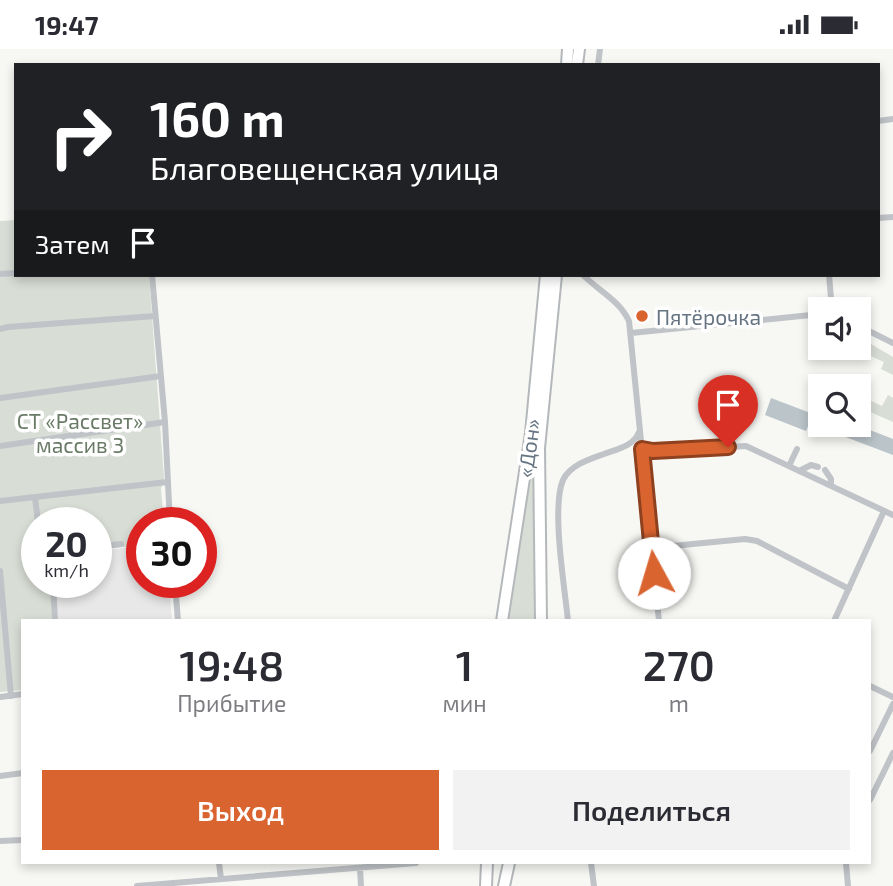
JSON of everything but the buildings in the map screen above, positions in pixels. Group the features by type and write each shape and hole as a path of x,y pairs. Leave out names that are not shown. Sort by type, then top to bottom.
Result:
{"highway":[{"name":"«Дон»","path":"502,619 531,433 546,277"},
{"name":"«Дон»","path":"541,619 538,448 556,277"},
{"path":"486,886 487,864"},
{"path":"504,886 509,864"}],"street":[{"path":"152,277 165,422 169,507"},
{"path":"585,277 624,311 631,333 659,619"},
{"path":"829,277 831,297"},
{"path":"631,333 808,315"},
{"path":"0,329 155,316"},
{"path":"871,332 893,343"},
{"path":"0,398 161,376"},
{"path":"0,446 165,422"},
{"path":"568,619 559,512 563,480 577,465 633,442 639,430"},
{"path":"642,449 653,451 746,446 893,515"},
{"path":"789,466 797,449"},
{"path":"799,471 811,465 821,468 831,478 831,485"},
{"path":"0,501 167,482"},
{"path":"35,497 36,507"},
{"path":"835,619 884,511"},
{"path":"651,548 746,539 757,541 849,589"},
{"path":"112,545 121,544"},
{"path":"0,571 11,696"},
{"path":"54,598 55,619"},
{"path":"176,598 178,619"},
{"path":"871,686 893,697"},
{"path":"0,697 21,694"},
{"path":"871,749 893,704"},
{"path":"871,798 893,753"},
{"path":"0,776 21,773"},
{"path":"0,841 21,840"},
{"path":"219,864 221,879"},
{"path":"137,886 200,883 405,864"},
{"path":"591,864 594,886"},
{"path":"846,864 848,886"},
{"path":"360,868 361,886"},
{"path":"270,875 271,886"}],"shaded area":[{"path":"771,398 808,412 808,426 806,431 765,415"},
{"path":"871,430 893,439 893,455 846,437 871,437"},
{"path":"126,548 126,598 170,598 172,619 57,619 55,598 112,598 112,549"}],"green space":[{"name":"СТ «Рассвет» массив 3","path":"14,220 14,277 149,277 164,478 161,489 163,507 126,507 126,547 112,548 112,507 21,507 21,598 51,598 52,619 21,619 21,690 0,692 0,221"},
{"path":"871,344 893,357 893,375 881,369 884,362 871,356"},
{"path":"888,395 893,398 893,422 871,412 871,401 882,406"},
{"path":"533,477 538,619 504,619"}],"place":[{"name":"Пятёрочка","path":"642,316"}],"route":[{"path":"654,573 642,449 653,451 728,447"}]}
